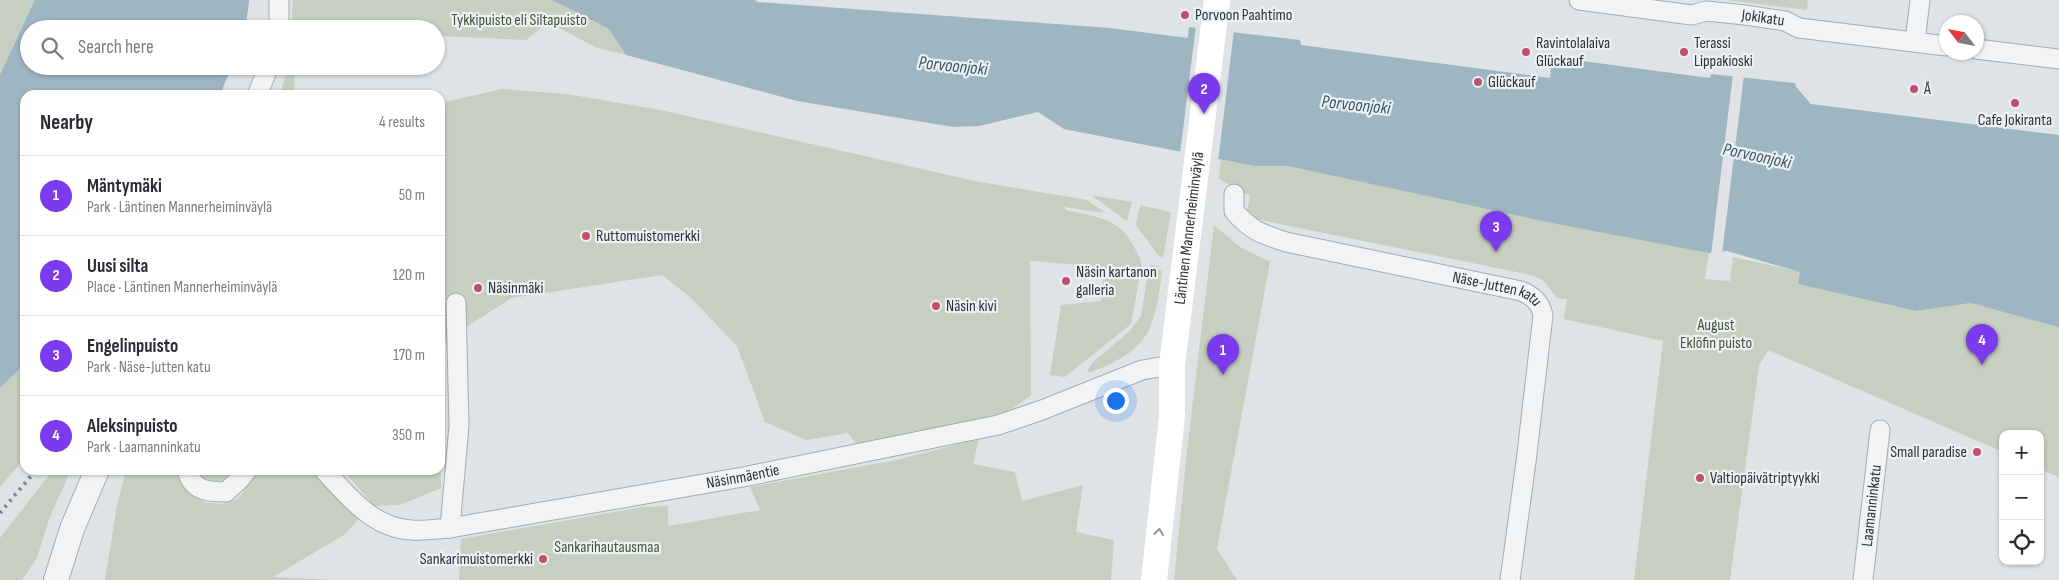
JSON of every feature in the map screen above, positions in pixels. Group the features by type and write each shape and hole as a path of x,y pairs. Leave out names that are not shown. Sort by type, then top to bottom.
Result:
{"main road":[{"name":"Läntinen Mannerheiminväylä","path":"1154,580 1172,416 1172,365 1217,0"},
{"name":"Läntinen Mannerheiminväylä","path":"1137,580 1155,413 1172,365"}],"street":[{"path":"279,0 279,20"},
{"name":"Jokikatu","path":"1579,0 1692,14 1706,11 1785,20 1798,28 1939,45"},
{"path":"1915,42 1920,0"},
{"path":"1984,50 2059,59"},
{"path":"259,90 265,75"},
{"name":"Näse-Jutten katu","path":"1234,194 1234,211 1246,226 1261,234 1286,242 1521,291 1531,295 1536,300 1541,307 1543,315 1510,580"},
{"path":"450,528 459,426 456,303"},
{"name":"Näsinmäentie","path":"329,475 356,504 374,519 394,528 412,530 450,528 743,477 998,425 1042,410 1142,370 1172,365"},
{"name":"Laamanninkatu","path":"1862,580 1880,430"},
{"path":"56,580 72,529 95,475"},
{"path":"190,475 195,486 206,492 226,492 243,475"}],"green space":[{"path":"0,0 35,0 25,20 20,20 20,31 0,73"},
{"name":"Tykkipuisto eli Siltapuisto","path":"293,0 552,0 609,29 626,55 597,48 548,22 526,40 445,36 445,20 293,20"},
{"path":"1726,0 1808,0 1807,10"},
{"path":"286,75 295,75 294,90 281,90"},
{"path":"502,89 567,94 661,110 975,181 1087,200 1106,213 1063,207 1067,210 1094,216 1114,224 1129,238 1142,264 1131,324 1065,377 1050,375 1061,305 1101,301 1104,267 1030,261 1031,395 1012,409 944,431 860,449 848,433 806,440 765,422 737,346 691,298 662,275 512,298 461,330 445,343 445,102"},
{"name":"August Eklöfin puisto","path":"1221,160 1254,166 1288,166 1709,253 1705,279 1730,281 1733,257 1801,272 1799,284 1916,311 1971,303 2059,325 2059,477 2044,471 2044,430 1999,430 1999,450 1768,350 1759,366 1730,580 1634,580 1663,341 1564,319 1567,299 1557,298 1543,280 1531,275 1246,217 1250,196 1219,179"},
{"path":"1091,195 1132,202 1127,221"},
{"path":"1140,205 1171,212 1163,258 1157,254 1136,225"},
{"path":"1214,225 1240,247 1270,262 1217,549 1237,580 1174,580 1187,451"},
{"path":"1151,265 1156,266 1162,272 1156,310 1145,337 1125,356 1089,373 1088,370 1092,363 1130,331 1141,316 1149,267"},
{"path":"20,369 20,464 0,487 0,388"},
{"name":"Sankarihautausmaa","path":"979,439 973,464 1015,472 1022,501 1083,485 1076,532 1114,540 1111,580 459,580 461,539 642,507 668,506 668,526 760,510 750,487 896,460"},
{"path":"49,475 69,475 49,519 37,558 22,580 0,580 0,538"},
{"path":"125,475 181,475 188,490 205,502 222,504 238,499 255,475 316,475 358,520 344,535 273,577 338,580 105,580 117,505"},
{"path":"200,475 231,475 220,484 203,480"},
{"path":"347,475 441,475 441,488 400,505 374,506"}],"water":[{"path":"35,0 249,0 246,20 26,20"},
{"name":"Porvoonjoki","path":"552,0 755,0 758,2 1110,28 1188,38 1189,27 1300,40 1301,45 1550,78 1552,57 1710,78 1711,74 1795,83 1796,87 1811,104 2059,135 2059,327 1971,303 1916,311 1798,284 1800,272 1727,251 1709,253 1557,224 1288,166 1254,166 1064,129 1038,112 979,126 953,127 797,101 626,55 609,29"},
{"path":"20,32 20,75 228,75 222,90 20,90 20,369 0,388 0,74"}],"pier":[{"path":"1196,25 1234,30 1218,162 1180,154"},
{"path":"1733,74 1744,75 1722,254 1711,255"}],"railway":[{"path":"0,513 32,475"}],"place":[{"name":"Porvoon Paahtimo","path":"1185,15"},
{"name":"Ravintolalaiva Glückauf","path":"1526,52"},
{"name":"Terassi Lippakioski","path":"1684,52"},
{"name":"Glückauf","path":"1478,82"},
{"name":"Å","path":"1914,89"},
{"name":"Cafe Jokiranta","path":"2015,103"},
{"name":"Uusi silta","path":"1204,114"},
{"name":"Ruttomuistomerkki","path":"586,236"},
{"name":"Engelinpuisto","path":"1496,252"},
{"name":"Näsin kartanon galleria","path":"1066,281"},
{"name":"Näsinmäki","path":"478,288"},
{"name":"Näsin kivi","path":"936,306"},
{"name":"Aleksinpuisto","path":"1982,365"},
{"name":"Mäntymäki","path":"1223,375"},
{"name":"Small paradise","path":"1977,452"},
{"name":"Valtiopäivätriptyykki","path":"1700,478"},
{"name":"Sankarimuistomerkki","path":"543,559"}]}
